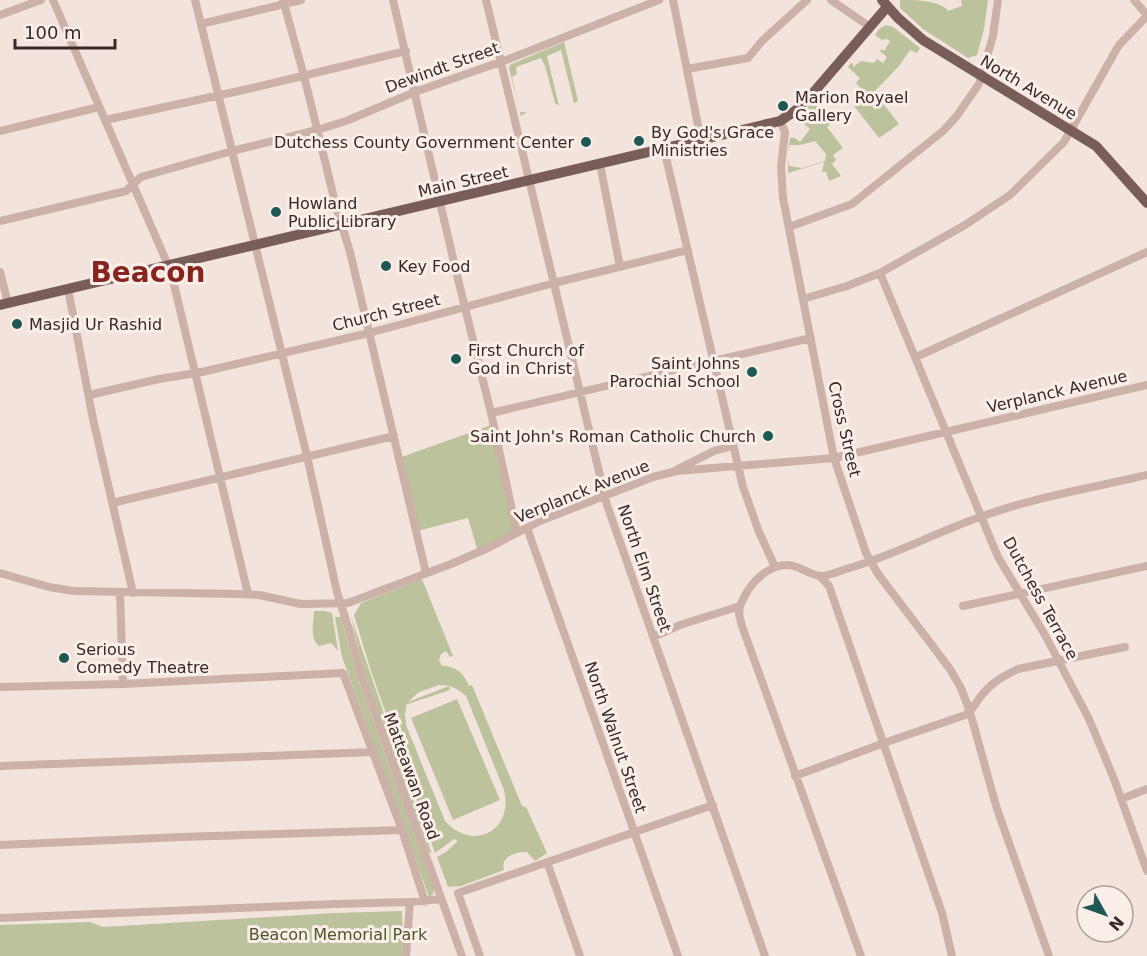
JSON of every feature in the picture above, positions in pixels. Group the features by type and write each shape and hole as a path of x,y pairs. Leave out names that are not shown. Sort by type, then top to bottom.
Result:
{"main road":[{"name":"Main Street","path":"4,304 780,121 795,111 813,93 870,27 884,4"},
{"name":"North Avenue","path":"884,4 923,40 1096,146 1147,203"}],"street":[{"path":"0,15 41,0"},
{"path":"52,0 172,274 248,594"},
{"name":"Matteawan Road","path":"195,0 307,456 336,592 361,675 462,956"},
{"path":"201,24 283,2 302,0"},
{"path":"393,0 518,533"},
{"name":"North Elm Street","path":"486,0 604,496 765,956"},
{"name":"Dewindt Street","path":"0,221 126,191 141,177 232,150 346,121 415,92 501,62 660,0"},
{"path":"672,0 701,140"},
{"path":"687,69 748,58 762,41 807,0"},
{"path":"831,0 870,27"},
{"path":"789,227 852,204 943,131 957,117 979,84 993,36 998,0"},
{"path":"803,299 880,273 965,225 1003,199 1058,149 1119,45 1147,16 1134,0"},
{"path":"283,2 342,225 426,573"},
{"path":"105,120 406,51"},
{"path":"0,131 99,108"},
{"name":"Cross Street","path":"780,121 785,132 781,167 783,198 834,458 870,563 950,669 961,688 997,809 1049,956"},
{"path":"664,149 743,487 759,532 776,567"},
{"path":"600,164 620,267"},
{"name":"Church Street","path":"89,395 369,333 554,283 688,250"},
{"path":"916,357 1147,252"},
{"path":"0,272 4,304"},
{"name":"Dutchess Terrace","path":"880,273 998,557 1058,660 1089,719 1147,871"},
{"path":"68,290 133,593"},
{"path":"491,413 811,338"},
{"name":"Verplanck Avenue","path":"0,573 57,588 120,593 248,594 301,604 348,603 460,560 540,521 652,477 671,473 834,458 1147,385"},
{"path":"112,503 394,436"},
{"path":"671,473 714,451 733,446"},
{"path":"820,576 870,563 981,516 1147,475"},
{"name":"North Walnut Street","path":"527,528 678,956"},
{"path":"861,956 739,614 740,606 752,585 762,575 784,565 795,566 820,576 829,586 942,913 952,956"},
{"path":"963,606 1147,566"},
{"path":"120,593 123,684"},
{"path":"653,637 680,625 740,606"},
{"path":"795,776 970,712 988,687 1018,669 1125,647"},
{"path":"0,687 123,684 343,673 402,830 425,902"},
{"path":"0,766 374,752"},
{"path":"1121,799 1147,789"},
{"path":"480,956 458,893 713,805"},
{"path":"0,845 402,830"},
{"path":"547,862 580,956"},
{"path":"0,918 425,902 441,899"},
{"path":"406,956 410,902"}],"green space":[{"path":"900,0 933,3 948,11 962,6 961,0 988,0 977,55 968,58 923,29 900,8"},
{"path":"886,25 893,27 920,48 917,53 910,50 899,66 874,92 899,124 879,138 854,106 857,103 854,101 864,91 856,83 860,78 848,67 851,63 853,67 861,61 874,63 877,59 883,63 887,57 880,51 881,49 884,51 890,41 882,40 875,35"},
{"path":"564,42 578,101 574,103 561,50 547,56 559,106 555,103 541,58 516,67 517,74 512,77 520,112 509,68 511,65 509,65"},
{"path":"815,100 834,120 827,127 843,148 833,155 836,160 832,164 841,176 829,181 826,172 822,172 824,162 788,173 788,160 789,166 802,168 825,161 826,154 815,141 790,145 788,152 790,138 795,138 800,142 810,129 797,118"},
{"path":"494,424 517,533 478,552 468,518 417,531 399,458"},
{"path":"422,579 453,656 450,657 446,651 441,654 439,660 442,666 459,671 469,686 472,685 522,806 526,807 547,853 535,861 527,852 514,854 504,861 504,870 461,886 448,887 437,857 458,841 454,839 435,853 371,671 354,615 361,603","holes":["439,685 449,686 408,702 419,692","449,686 466,696 504,790 503,816 497,826 479,836 467,835 445,821 406,725 407,703 450,690"]},
{"path":"314,611 332,613 338,651 331,643 319,646 316,642 313,634"},
{"path":"335,617 341,617 358,679 434,889 433,894 429,897 342,657"},
{"path":"351,617 432,854 429,852 364,674"},
{"path":"457,699 500,800 453,820 411,718"},
{"name":"Beacon Memorial Park","path":"402,911 403,956 0,956 0,925 90,922 103,927"}],"place":[{"name":"Marion Royael Gallery","path":"783,106"},
{"name":"By God's Grace Ministries","path":"639,141"},
{"name":"Dutchess County Government Center","path":"586,142"},
{"name":"Howland Public Library","path":"276,212"},
{"name":"Key Food","path":"386,266"},
{"name":"Masjid Ur Rashid","path":"17,324"},
{"name":"First Church of God in Christ","path":"456,359"},
{"name":"Saint Johns Parochial School","path":"752,372"},
{"name":"Saint John's Roman Catholic Church","path":"768,436"},
{"name":"Serious Comedy Theatre","path":"64,658"}],"district":[{"name":"Beacon","path":"148,272"}]}
